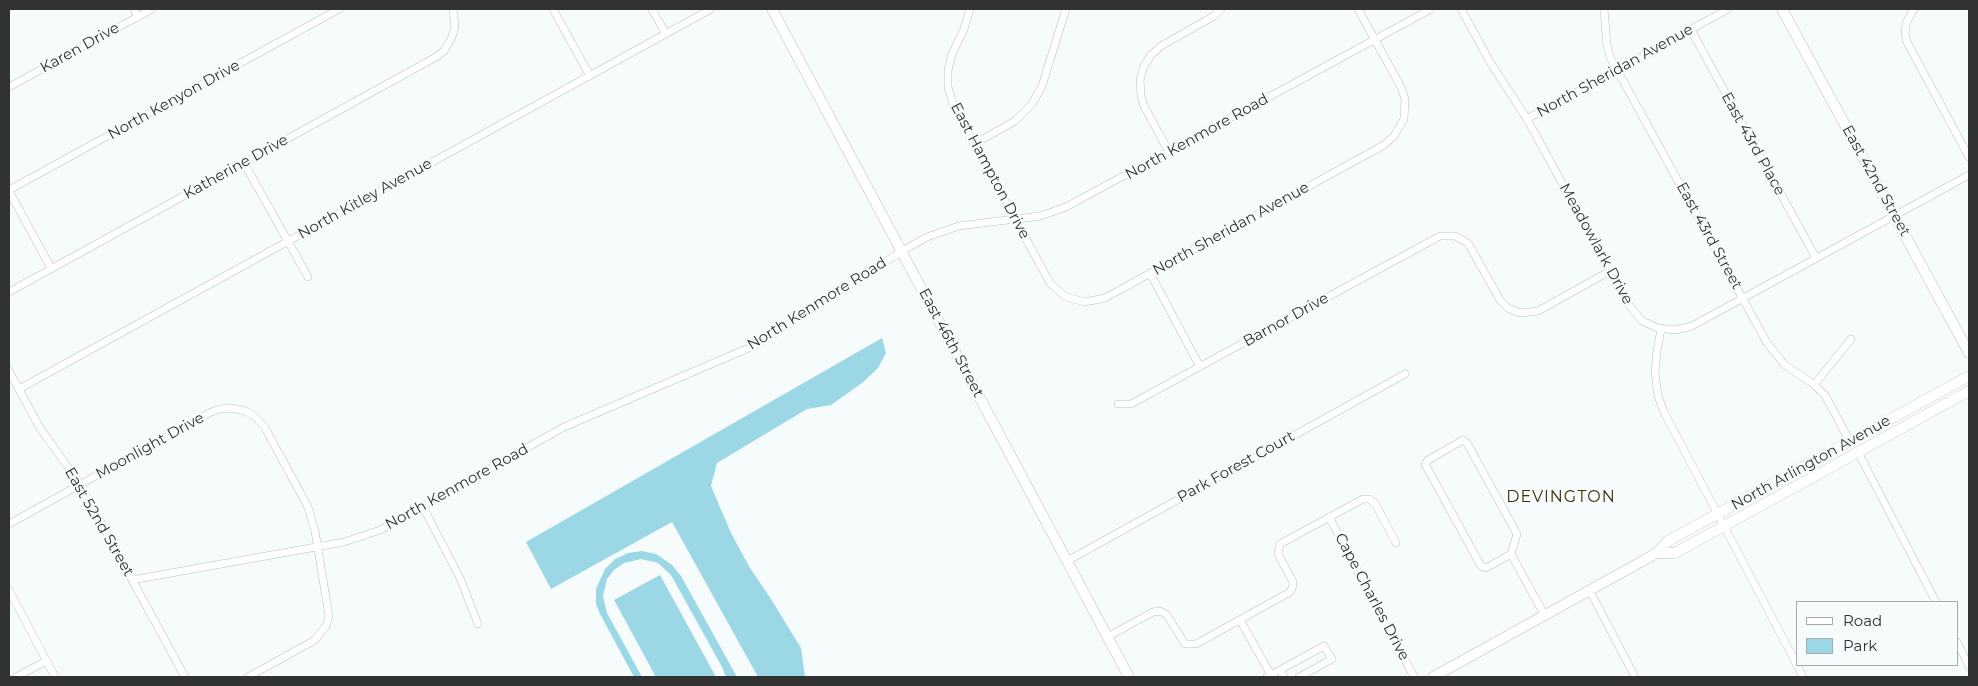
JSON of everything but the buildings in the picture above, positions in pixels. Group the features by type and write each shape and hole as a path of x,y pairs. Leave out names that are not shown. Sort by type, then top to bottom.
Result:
{"main road":[{"name":"East 46th Street","path":"772,9 1129,677"},
{"name":"East 42nd Street","path":"1782,9 1969,353"},
{"name":"North Arlington Avenue","path":"1433,677 1656,553 1668,541 1969,376"},
{"name":"North Arlington Avenue","path":"1656,553 1675,553 1969,391"}],"street":[{"path":"134,9 138,17"},
{"name":"Karen Drive","path":"9,88 152,9"},
{"name":"North Kenyon Drive","path":"9,191 339,9"},
{"name":"Katherine Drive","path":"9,292 433,59 444,51 453,33 455,20 453,9"},
{"path":"553,9 590,76"},
{"path":"652,9 666,34"},
{"name":"North Kitley Avenue","path":"19,390 711,9"},
{"name":"East Hampton Drive","path":"970,9 964,29 952,54 948,70 948,84 954,107 1050,283 1063,296"},
{"path":"974,144 1015,121 1032,104 1042,86 1066,9"},
{"path":"1169,152 1140,96 1140,80 1144,66 1151,55 1161,46 1214,16 1222,9"},
{"path":"1358,9 1375,39"},
{"name":"North Kenmore Road","path":"132,580 344,542 390,526 564,427 758,344 902,251 928,237 946,230 1043,215 1066,207 1431,9"},
{"name":"Meadowlark Drive","path":"1461,9 1490,62 1528,120 1635,313 1645,323 1662,329"},
{"name":"East 43rd Street","path":"1604,9 1607,46 1610,57 1767,343 1791,370 1814,385 1830,403 1850,442"},
{"name":"North Sheridan Avenue","path":"1528,120 1728,9"},
{"path":"1914,9 1908,18 1905,31 1906,42 1969,158"},
{"name":"East 43rd Place","path":"1691,30 1816,258"},
{"name":"North Sheridan Avenue","path":"1063,296 1078,302 1100,300 1384,145 1394,136 1403,122 1406,112 1405,99 1401,87 1375,39"},
{"path":"244,163 308,278"},
{"path":"1796,663 1722,526 1662,407 1655,372 1662,329 1676,330 1689,327 1969,175"},
{"path":"9,191 51,268"},
{"name":"Barnor Drive","path":"1118,404 1132,404 1436,238 1446,235 1455,236 1466,242 1472,249 1500,300 1508,308 1524,314 1538,311 1610,271"},
{"path":"1150,273 1200,366"},
{"path":"1814,385 1851,339"},
{"name":"East 52nd Street","path":"9,371 40,428 80,484 185,677"},
{"name":"Park Forest Court","path":"1067,560 1405,374"},
{"name":"Moonlight Drive","path":"9,524 211,412 226,408 241,410 253,415 264,426 308,507 318,547"},
{"path":"1511,554 1487,568 1481,566 1426,466 1428,460 1463,440 1467,443 1516,530 1517,536 1511,554 1545,616"},
{"path":"1858,452 1935,601"},
{"path":"1107,637 1156,611 1162,611 1167,614 1181,640 1191,645 1240,620 1291,591 1293,582 1278,554 1279,547 1284,541 1361,500 1369,499 1375,504 1396,543"},
{"path":"423,507 460,578 478,624"},
{"name":"Cape Charles Drive","path":"1329,517 1414,677"},
{"path":"248,677 312,642 326,626 329,609 318,547"},
{"path":"9,590 55,677"},
{"path":"1590,591 1635,677"},
{"path":"1240,620 1269,676 1324,646 1332,659 1299,677"},
{"path":"1958,644 1969,666"},
{"path":"16,677 46,661"},
{"path":"1798,666 1804,677"},
{"path":"1280,670 1284,677"}],"green space":[{"path":"882,338 886,353 878,368 862,383 831,405 807,409 717,463 711,486 731,533 750,568 801,648 805,677 758,677 672,522 551,589 526,542"},
{"path":"642,551 656,554 672,565 681,576 737,677 726,677 671,575 658,563 641,559 624,563 614,570 607,579 603,596 607,613 642,677 634,677 599,612 596,604 596,589 605,569 615,559 628,553"},
{"path":"660,575 716,677 656,677 614,600"}],"district":[{"name":"DEVINGTON","path":"1561,497"}]}
